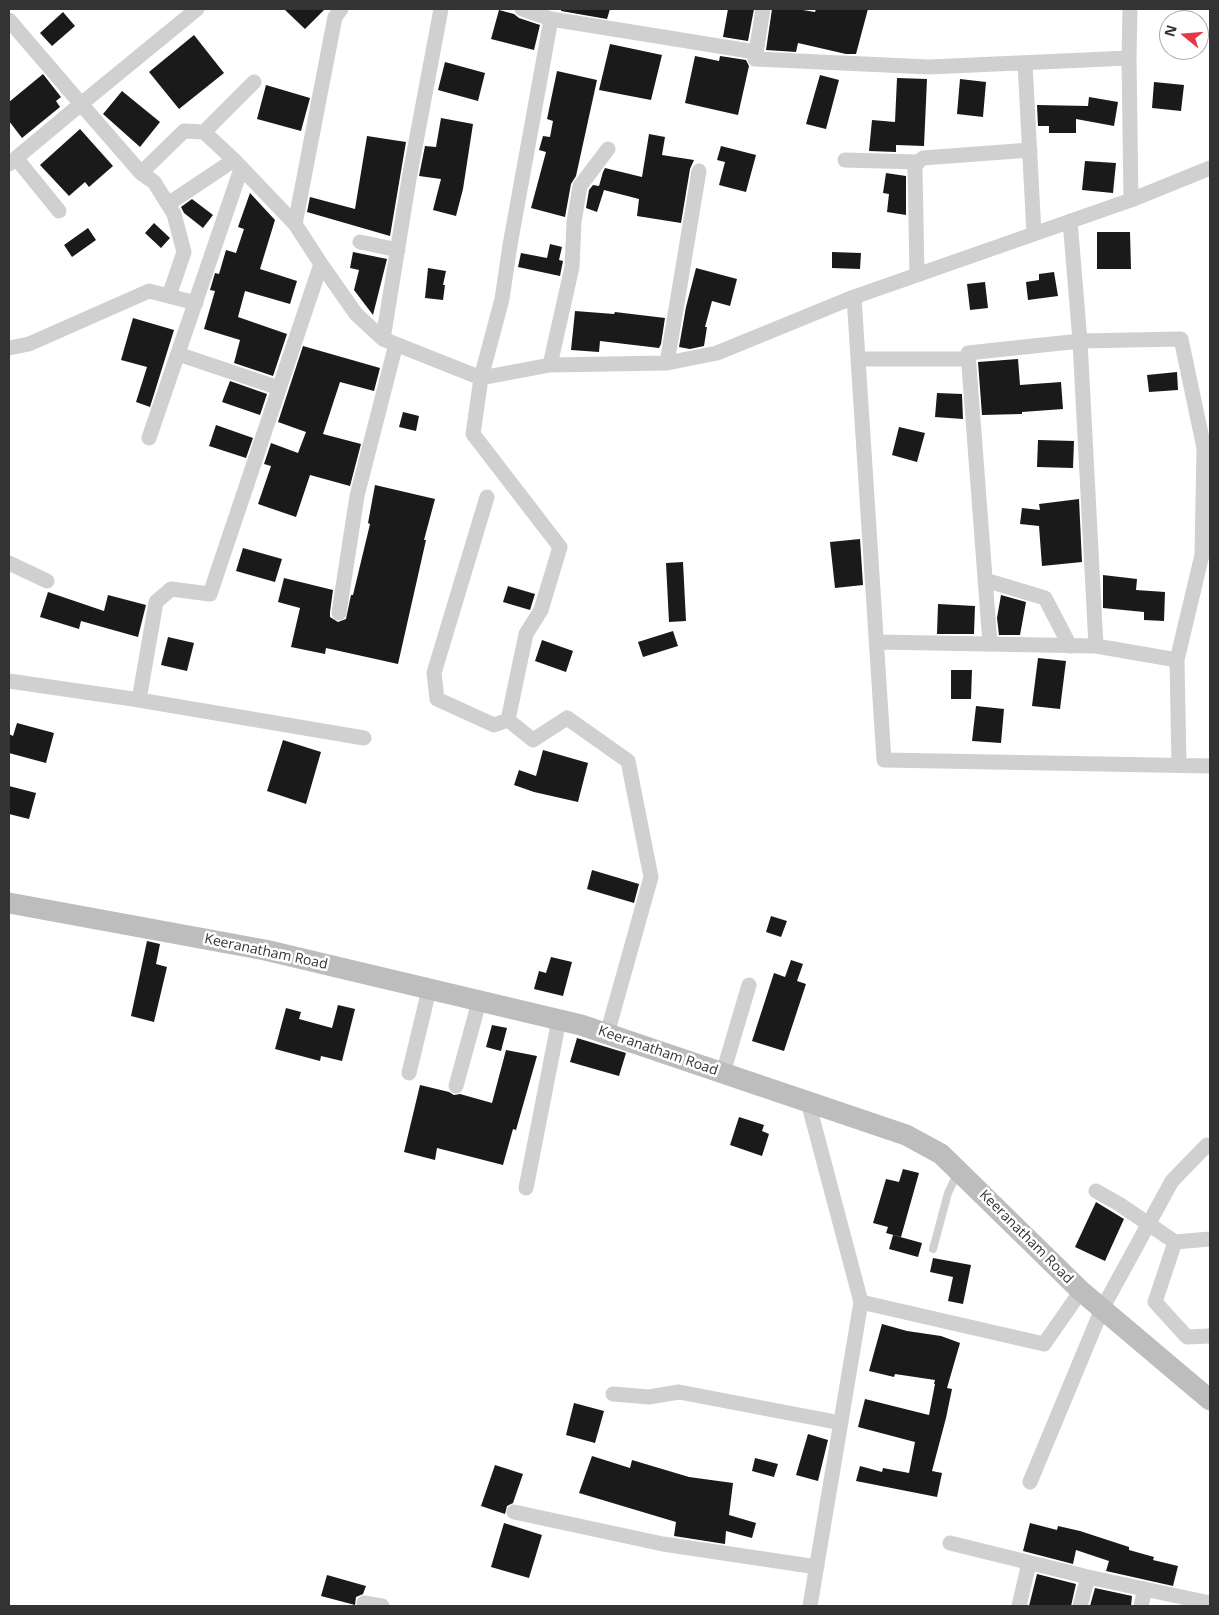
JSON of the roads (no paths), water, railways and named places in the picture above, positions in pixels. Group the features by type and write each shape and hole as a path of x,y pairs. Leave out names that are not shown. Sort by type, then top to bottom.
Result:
{"street":[{"path":"60,211 12,161 197,9"},
{"path":"295,224 335,17 341,9"},
{"path":"339,613 357,496 390,342 398,250 409,179 441,9"},
{"path":"522,9 552,19 756,52"},
{"path":"763,9 755,59 930,67 1129,58"},
{"path":"1130,9 1131,200"},
{"path":"508,720 526,634 541,610 560,547 473,434 481,378 502,299 552,19"},
{"path":"9,20 141,173 154,182 174,214 184,252 169,296"},
{"path":"1025,63 1034,234"},
{"path":"204,132 254,82"},
{"path":"141,173 184,131 204,132 295,224 356,314 390,342 481,378 550,365 667,363 717,353 854,297 1131,200 1210,168"},
{"path":"550,365 572,267 574,222 580,186 608,148"},
{"path":"917,275 915,168 918,162 923,158 1030,150"},
{"path":"845,160 918,162"},
{"path":"168,204 238,165"},
{"path":"149,438 196,303 238,165"},
{"path":"667,363 699,171"},
{"path":"1070,221 1080,340 1096,646"},
{"path":"360,242 398,250"},
{"path":"139,700 156,602 171,589 210,594 321,264"},
{"path":"9,348 29,344 148,291 196,303"},
{"path":"854,297 884,760 1210,766"},
{"path":"990,644 968,353 1080,340 1181,338 1207,448 1202,555 1177,660 1179,765"},
{"path":"178,354 279,388"},
{"path":"858,359 969,359"},
{"path":"487,497 434,674 437,699 494,725 508,720"},
{"path":"9,563 47,581"},
{"path":"985,580 1045,598 1070,646"},
{"path":"877,642 1096,646 1177,660"},
{"path":"9,681 139,700 364,738"},
{"path":"508,720 533,740 567,718 628,761 651,877 607,1034"},
{"name":"Keeranatham Road","path":"9,903 265,950 560,1020 607,1034 906,1135 941,1154 1081,1292 1210,1400"},
{"path":"724,1073 749,985"},
{"path":"409,1073 429,990"},
{"path":"456,1086 479,1002"},
{"path":"526,1188 560,1020"},
{"path":"808,1102 861,1302 810,1606"},
{"path":"1030,1482 1102,1309 1172,1181 1206,1145 1210,1146"},
{"path":"1096,1191 1119,1204 1175,1242 1210,1239"},
{"path":"1175,1242 1154,1302 1187,1336 1209,1336"},
{"path":"861,1302 1044,1344 1081,1292"},
{"path":"613,1394 649,1397 679,1392 841,1423"},
{"path":"514,1512 663,1544 817,1567"},
{"path":"950,1543 1203,1603"},
{"path":"1019,1606 1029,1563"},
{"path":"1080,1606 1088,1577"},
{"path":"1141,1606 1144,1589"},
{"path":"364,1603 382,1606"}],"lane":[{"path":"933,1249 948,1193 958,1170"}]}
